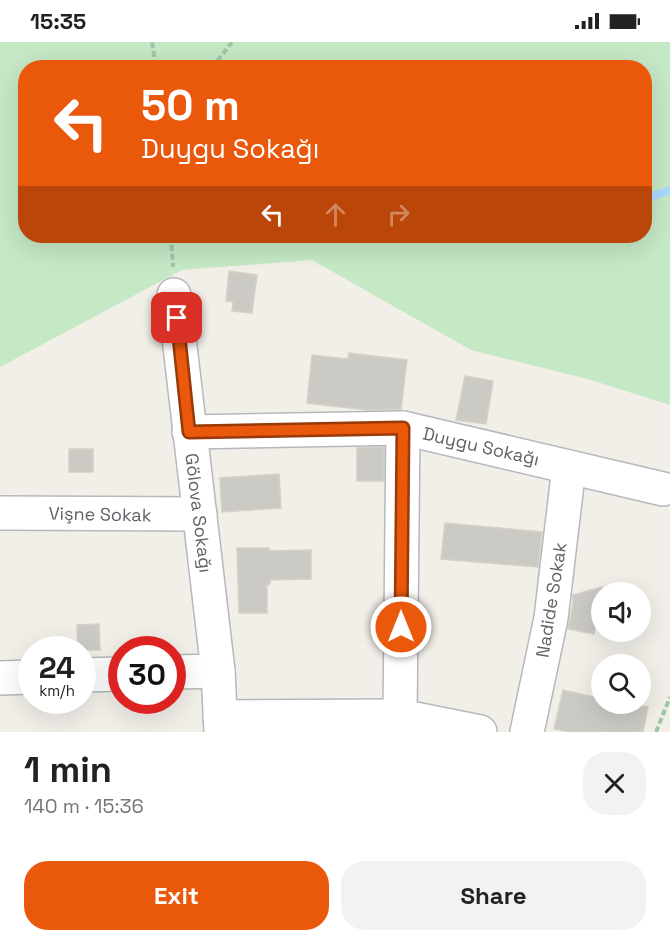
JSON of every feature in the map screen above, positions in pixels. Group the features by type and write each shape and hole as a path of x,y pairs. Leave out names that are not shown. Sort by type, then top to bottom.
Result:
{"street":[{"name":"Gölova Sokağı","path":"174,295 189,432 201,514 218,670 221,724"},
{"name":"Duygu Sokağı","path":"189,432 403,428 663,489"},
{"path":"400,716 403,428"},
{"name":"Nadide Sokak","path":"527,732 551,618 569,467"},
{"name":"Vişne Sokak","path":"0,513 201,514"},
{"path":"186,671 218,670"},
{"path":"0,678 18,677"},
{"path":"221,724 400,716 480,732"}],"path":[{"path":"152,42 155,60"},
{"path":"218,60 232,42"},
{"path":"656,732 670,697"}],"green space":[{"path":"0,42 670,42 670,405 591,380 471,350 312,260 182,270 0,367"}],"building":[{"path":"229,271 257,275 252,313 232,311 233,302 226,301"},
{"path":"349,353 407,360 401,409 368,410 307,403 312,355 348,359"},
{"path":"465,376 493,381 486,424 456,420"},
{"path":"384,447 384,481 357,481 357,448"},
{"path":"69,449 93,449 93,472 69,472"},
{"path":"279,474 281,508 222,512 220,478"},
{"path":"445,523 542,532 538,567 441,559"},
{"path":"237,548 269,548 269,551 311,550 311,579 270,580 270,584 267,585 267,613 239,613"},
{"path":"591,590 591,633 568,629 573,595"},
{"path":"99,624 100,650 96,650 96,636 77,636 77,625"},
{"path":"563,690 591,696 591,714 647,714 643,732 569,732 554,729"}],"waterway":[{"path":"652,196 670,190"}],"route":[{"path":"177,318 189,432 403,428 401,627"}]}
